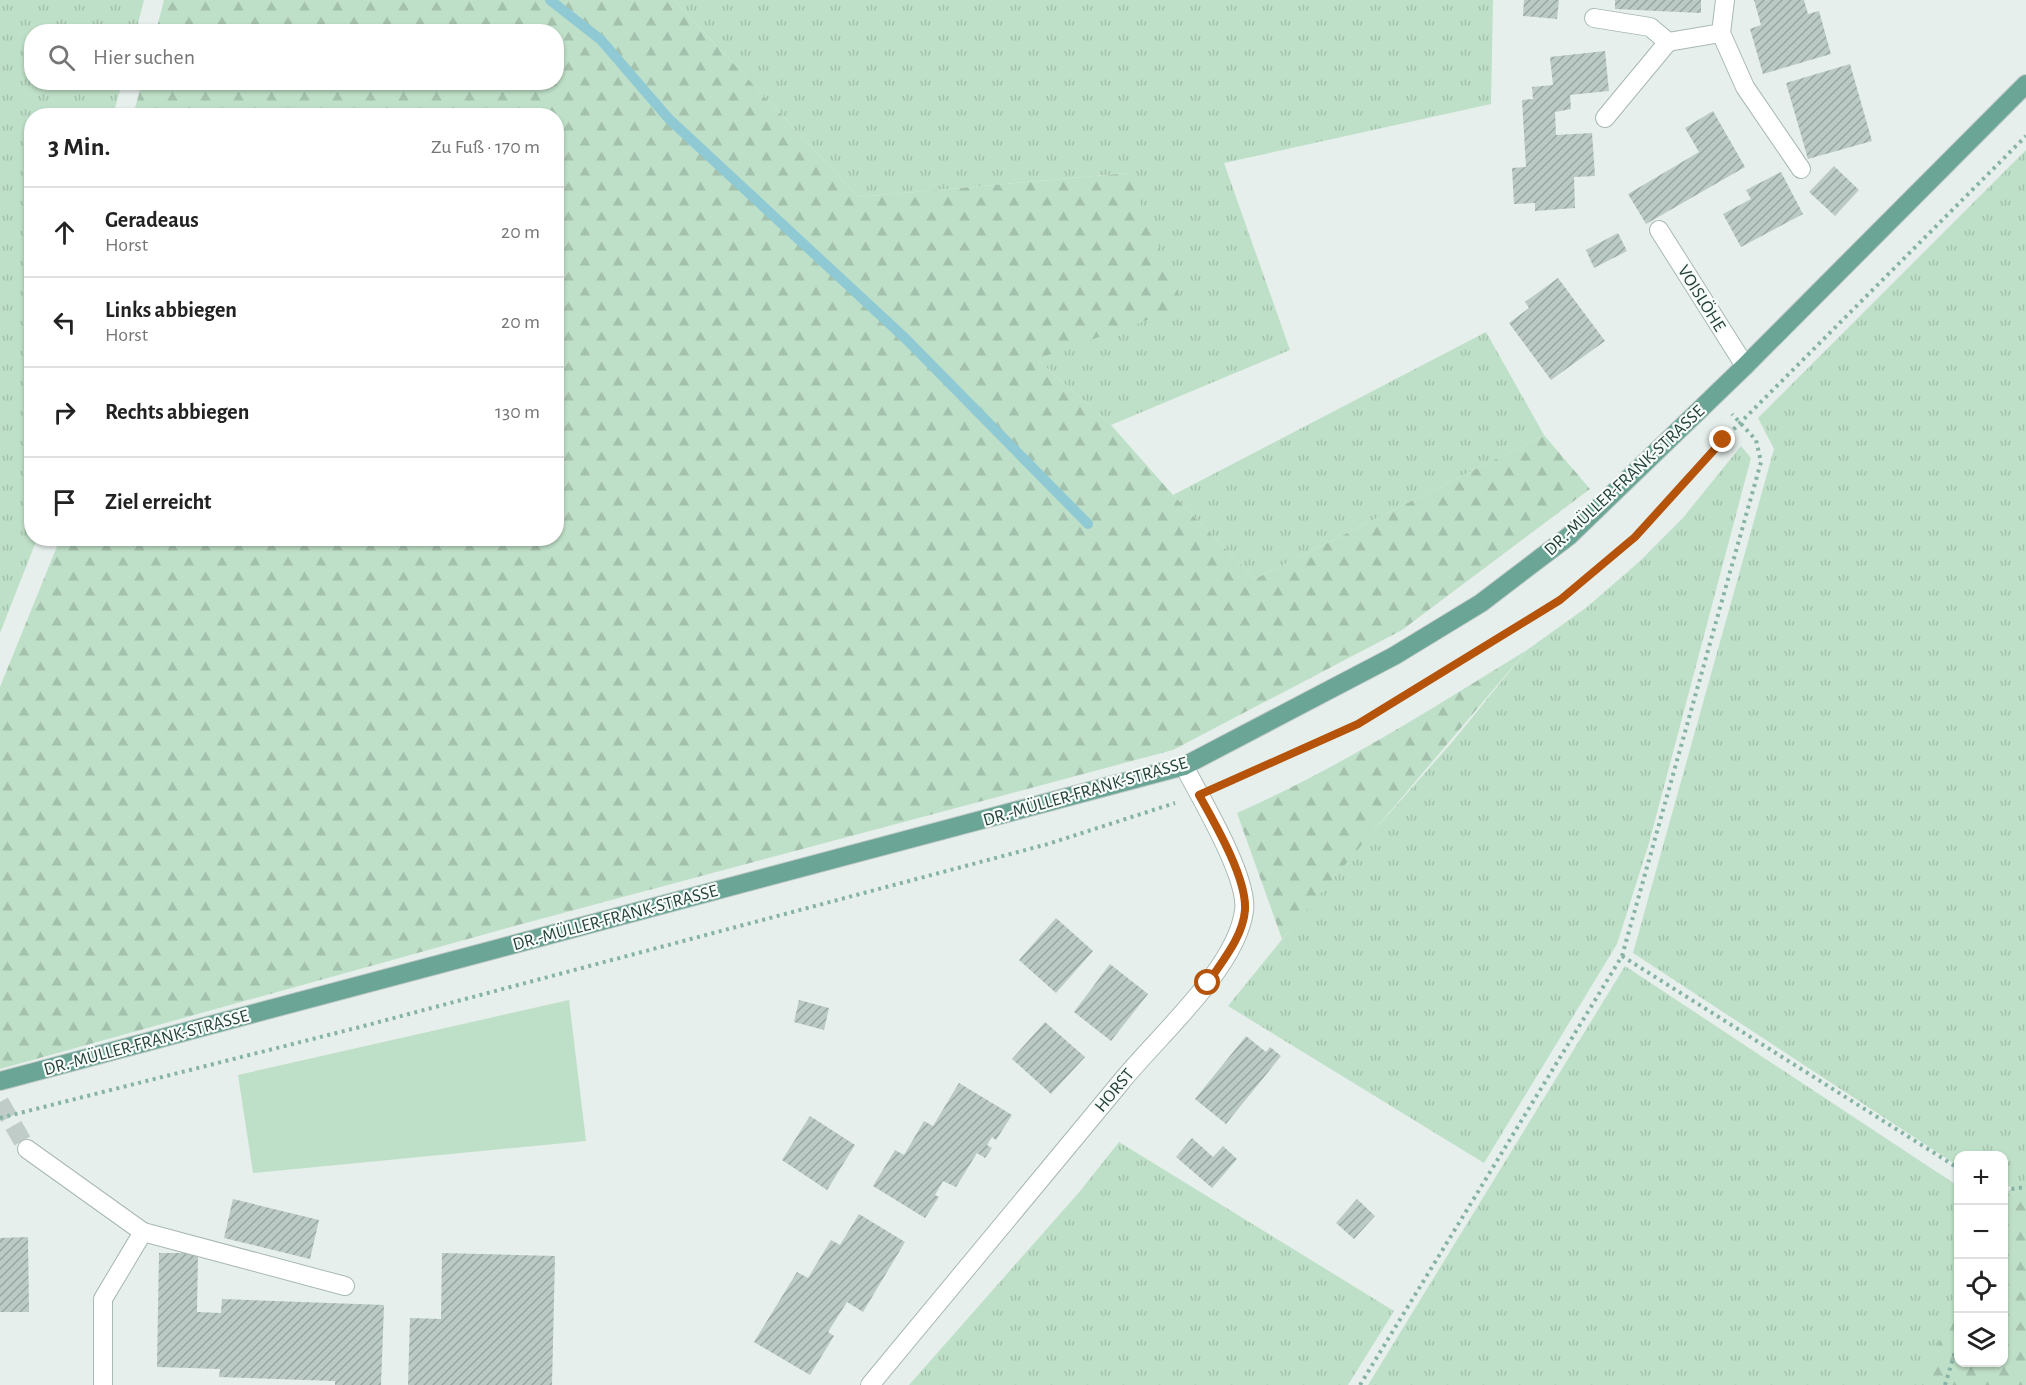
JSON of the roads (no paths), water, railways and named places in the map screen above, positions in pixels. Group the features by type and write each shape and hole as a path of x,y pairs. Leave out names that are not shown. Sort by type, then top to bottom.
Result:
{"main road":[{"name":"DR.-MÜLLER-FRANK-STRASSE","path":"0,1081 1184,766 1394,656 1481,603 1569,536 1745,366 2026,84"}],"street":[{"path":"1725,0 1721,33 1745,87 1801,170"},
{"path":"1594,18 1650,27 1668,42"},
{"path":"1605,118 1668,42 1721,33"},
{"name":"VOISLÖHE","path":"1659,230 1745,366"},
{"name":"HORST","path":"870,1385 1127,1074 1208,983 1236,940 1245,909 1236,870 1184,766"},
{"path":"27,1149 142,1232 345,1286"},
{"path":"103,1385 103,1299 142,1232"}],"waterway":[{"path":"550,0 601,40 669,119 906,339 1088,524"}],"tunnel":[{"path":"0,1102 27,1149"}]}
